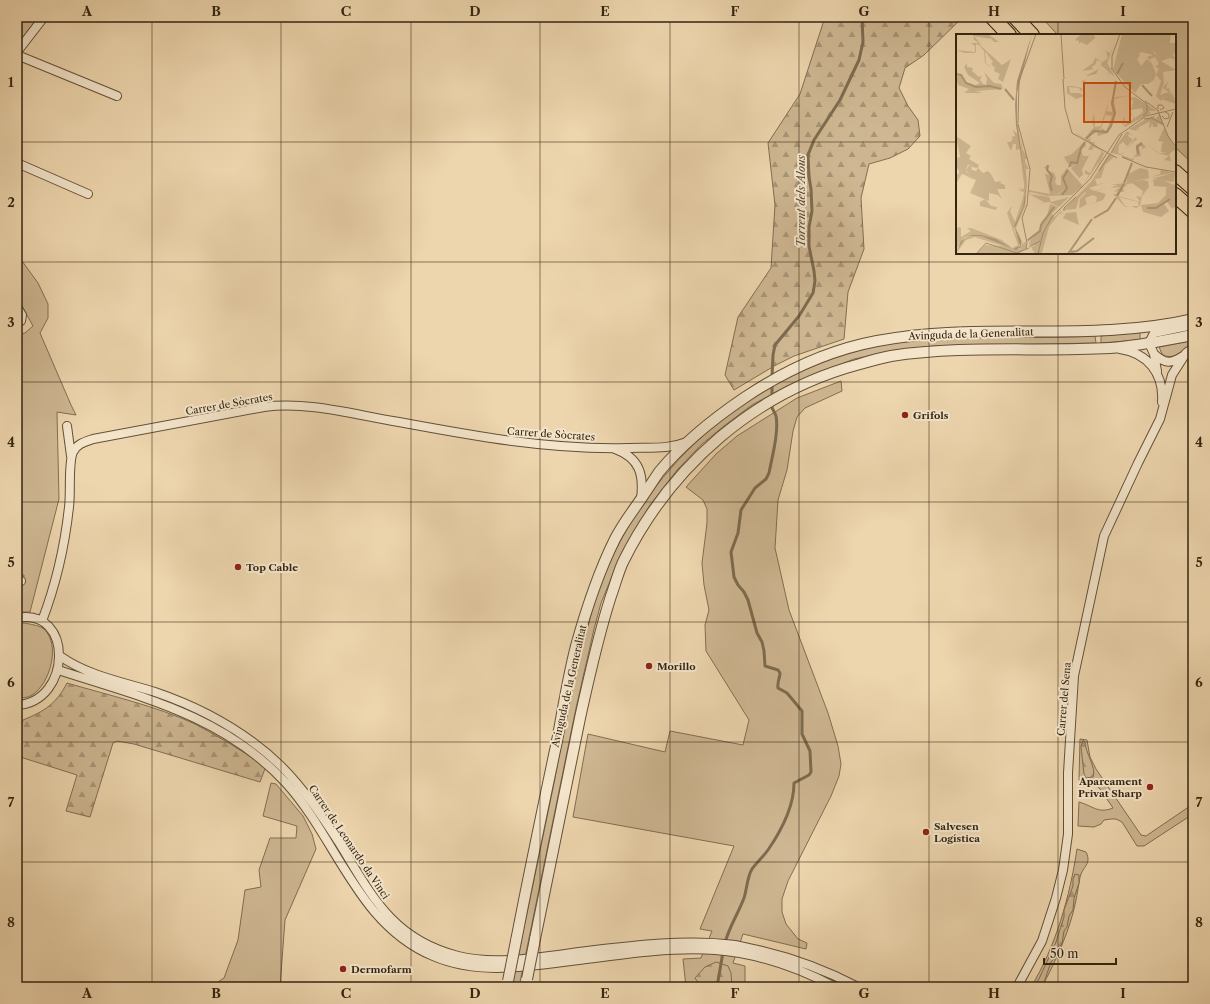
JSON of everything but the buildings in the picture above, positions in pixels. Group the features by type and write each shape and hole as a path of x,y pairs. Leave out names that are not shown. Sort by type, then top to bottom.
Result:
{"highway":[{"path":"992,17 1008,34"},
{"path":"1015,17 1031,34"},
{"path":"1176,173 1193,188"},
{"path":"1176,196 1193,211"}],"street":[{"path":"44,17 17,54 117,96"},
{"path":"17,163 88,194"},
{"path":"17,307 22,315 26,328"},
{"path":"17,323 21,321 22,315"},
{"name":"Avinguda de la Generalitat","path":"507,984 576,647 596,583 606,556 616,536 660,471 688,442 722,413 767,382 836,351 874,341 913,335 961,332 1101,331 1146,327 1193,319"},
{"path":"1150,343 1154,333 1193,324"},
{"name":"Avinguda de la Generalitat","path":"526,983 588,681 605,615 622,564 648,516 688,466 752,412 788,391 837,370 888,356 937,350 1110,348 1150,343 1193,335"},
{"name":"Carrer del Sena","path":"1150,343 1161,383 1162,399 1160,419"},
{"path":"1110,348 1128,350 1140,355 1157,372"},
{"name":"Carrer del Sena","path":"1154,354 1161,361 1169,362 1176,361 1190,351"},
{"name":"Carrer del Sena","path":"1017,987 1042,941 1056,898 1063,870 1068,834 1068,773 1073,686 1104,536 1160,419 1172,375 1190,351"},
{"name":"Carrer de Sòcrates","path":"71,457 73,451 78,445 93,439 264,407 288,405 319,408 489,439 521,443 612,448 660,448 688,442"},
{"path":"42,621 56,576 67,525 70,501 71,457 67,426"},
{"name":"Carrer de Sòcrates","path":"612,448 629,456 636,463 642,478 641,499"},
{"path":"17,618 28,616 48,625 54,634 60,656 58,670 45,693 17,713"},
{"name":"Carrer de Leonardo da Vinci","path":"60,656 82,670 156,692 191,706 237,731 260,748 281,766 313,803 339,842 363,883 390,918 405,931 440,951 459,957 498,960 642,945 737,949"},
{"name":"Carrer de Leonardo da Vinci","path":"58,670 144,698 190,715 232,738 265,762 286,783 305,807 363,898 375,913 388,927 404,940 432,956 464,966 496,969 701,947"},
{"path":"17,705 29,704"},
{"path":"737,949 814,976 835,987"},
{"path":"737,949 789,958 814,967 858,987"}],"green space":[{"path":"17,17 38,17 17,45"},
{"path":"825,17 963,17 924,55 905,68 899,88 908,106 918,120 920,136 908,149 890,158 869,164 861,198 864,249 848,292 844,339 794,356 734,390 725,375 738,317 771,268 775,205 768,143 800,94"},
{"path":"1041,17 1193,17 1193,164 1176,148 1176,34 1057,34"},
{"path":"17,250 22,261 38,283 48,304 48,318 40,333 76,415 57,412 59,499 30,612 17,612 17,585 23,585 24,575 17,575 17,335 25,333 33,326 17,297"},
{"path":"1140,332 1139,340 1101,343 1101,336"},
{"path":"1095,336 1096,343 935,346 896,350 854,359 787,386 752,405 702,444 677,470 650,505 629,540 617,564 601,603 576,708 519,987 511,987 572,693 592,609 602,580 623,537 648,496 678,460 712,428 750,400 791,376 835,358 882,345 924,340 958,338"},
{"path":"1193,340 1193,343 1180,353 1169,357 1162,354 1159,347"},
{"path":"841,381 842,391 805,408 797,417 793,431 787,470 778,500 775,548 789,610 828,713 838,746 841,764 839,776 831,796 788,881 782,899 782,912 786,924 798,939 807,943 806,949 743,934 733,963 745,966 745,987 686,987 683,959 701,958 712,931 700,929 734,846 573,817 588,734 665,752 670,731 743,745 749,720 706,651 705,625 709,610 704,585 702,563 707,523 707,509 703,500 686,487 716,454 737,436 797,398"},
{"path":"23,623 44,629 49,636 52,645 52,654 48,674 38,690 28,697 17,698 17,625"},
{"path":"67,683 148,706 195,724 266,766 260,782 134,744 117,741 113,743 90,817 66,811 77,775 17,756 17,739 23,720 44,710 54,702"},
{"path":"1080,739 1087,740 1090,757 1096,769 1141,835 1146,836 1193,804 1193,814 1144,846 1137,846 1122,822 1116,819 1104,820 1101,824 1094,827 1078,826 1079,802 1099,810 1108,810 1113,808 1096,785 1079,780"},
{"path":"1083,740 1085,742 1092,765 1094,774 1093,777 1086,778 1084,774 1081,747"},
{"path":"271,783 276,784 303,816 312,834 316,849 285,920 280,987 217,987 218,982 224,978 238,940 245,890 261,887 259,870 270,838 296,838 297,826 263,816"},
{"path":"1077,849 1086,852 1088,862 1081,873 1075,904 1067,932 1042,987 1031,987 1048,955 1061,920"},
{"path":"1075,874 1079,875 1079,883 1074,898 1073,910 1069,916 1067,927 1064,931 1062,944 1051,962 1043,985 1041,987 1033,987 1039,979 1056,942 1064,917 1064,910 1073,886"},
{"path":"716,962 728,966 731,973 732,987 701,987 695,978 705,967"}],"waterway":[{"name":"Torrent dels Alous","path":"772,377 775,345 799,316 813,293 815,281 809,246 809,227 812,211 808,155 814,140 840,100 859,60 863,42 862,17"},
{"name":"Torrent dels Alous","path":"772,383 772,399"},
{"name":"Torrent dels Alous","path":"725,943 744,898 750,872 773,843 786,818 792,800 794,783 809,775 811,772 810,751 802,734 802,711 787,693 778,688 780,673 778,670 765,666 762,642 757,633 748,600 734,577 731,552 738,533 741,510 755,488 766,479 769,473 777,429 776,416 772,405"},
{"name":"Torrent dels Alous","path":"717,987 723,952"}],"place":[{"name":"Grifols","path":"905,415"},
{"name":"Top Cable","path":"238,567"},
{"name":"Morillo","path":"649,666"},
{"name":"Aparcament Privat Sharp","path":"1150,787"},
{"name":"Salvesen Logística","path":"926,832"},
{"name":"Dermofarm","path":"343,969"}]}
